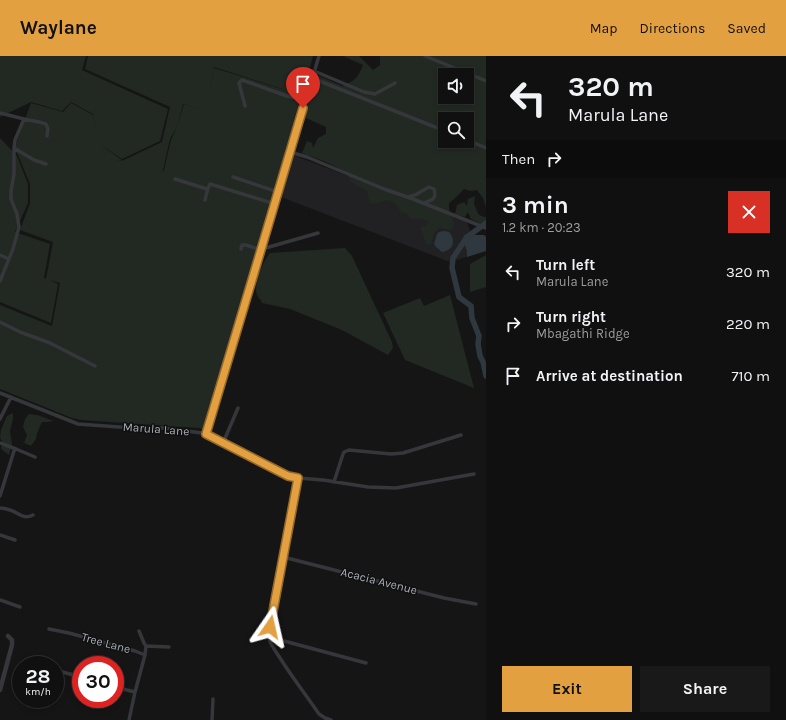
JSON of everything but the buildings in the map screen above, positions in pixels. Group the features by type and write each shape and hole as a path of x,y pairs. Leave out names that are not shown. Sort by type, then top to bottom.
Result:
{"street":[{"path":"206,434 318,56"},
{"path":"425,56 486,81"},
{"path":"314,70 370,94 375,94 395,83"},
{"path":"312,78 438,129"},
{"path":"245,106 239,87 239,83 242,80 287,96 306,100"},
{"path":"0,113 46,124 48,129 47,136"},
{"path":"0,281 16,241 18,227 17,214 11,199 11,191 14,174 15,140 24,119"},
{"path":"474,143 486,148"},
{"path":"14,148 34,160 46,164"},
{"path":"290,152 307,157 384,189 424,203 486,228"},
{"path":"233,177 278,192"},
{"path":"175,179 207,190"},
{"path":"204,200 210,184 275,204"},
{"path":"407,197 415,195 428,187 434,189 436,194 435,198 424,203"},
{"path":"241,249 242,246 246,245 261,250 318,233"},
{"path":"0,255 9,259"},
{"path":"0,322 20,332 50,343 96,366"},
{"name":"Marula Lane","path":"0,393 78,424 163,428 206,434 288,476 298,478 383,488 396,488 474,474"},
{"path":"0,419 11,397"},
{"path":"223,442 238,408"},
{"path":"334,482 343,454 346,451 391,454 403,453 460,435"},
{"path":"0,443 35,457"},
{"path":"0,496 14,451 16,449"},
{"path":"298,478 271,618 269,637 271,644 319,714 331,720"},
{"path":"0,508 10,510 22,516 28,517 33,515"},
{"path":"0,535 15,540"},
{"name":"Acacia Avenue","path":"283,557 444,598 476,604"},
{"path":"0,600 20,607"},
{"name":"Tree Lane","path":"49,629 69,633 145,655 129,720"},
{"path":"139,631 146,646 145,655"},
{"path":"0,690 12,645 12,640 8,636"},
{"path":"269,637 366,662"},
{"path":"146,646 170,647"},
{"path":"124,689 135,692"},
{"path":"212,720 213,699"}],"shaded area":[{"path":"0,56 86,56 82,70 168,109 160,141 122,159 98,143 122,160 115,162 124,160 162,142 170,107 85,69 88,56 313,56 204,430 199,428 81,420 72,418 0,389 0,305 52,326 60,283 50,280 58,284 51,323 0,302 0,138 17,156 28,184 28,203 15,232 50,244 44,278 46,279 53,242 20,230 30,203 30,184 15,151 17,141 31,103 63,112 71,103 93,115 97,137 93,114 71,102 62,111 31,102 0,117","holes":["214,67 301,95 214,68 208,98","183,104 184,104 177,127","177,127 171,140 164,170 161,172 163,170 170,139"]},
{"path":"343,56 359,56 373,70 380,65 380,56 486,56 486,207 483,198 477,190 470,191 464,189 449,203 449,209 454,224 452,230 439,228 434,233 431,244 426,245 420,228 427,225 428,221 417,218 410,219 406,213 402,213 394,202 386,200 376,204 370,203 367,191 351,182 346,172 326,162 302,153 307,141 312,143 313,148 318,138 326,134 326,127 304,117 317,75 342,86 356,78 363,65"},
{"path":"293,155 465,221 468,224 471,235 484,235 486,237 486,251 450,262 281,197"},
{"path":"475,196 474,204 480,216 486,217 486,226 471,219 468,212 465,217 455,214 457,205 464,202 467,206 468,199"},
{"path":"444,231 449,232 453,238 453,244 449,249 442,252 434,244 437,234"},
{"path":"464,235 484,235 486,237 486,251 467,257 467,251 463,241"},
{"path":"345,248 352,256 392,342 393,348 388,355 342,330 290,309 262,303 257,295 256,284 264,262 270,253"},
{"path":"486,255 486,287 470,292 470,264"},
{"path":"450,295 474,388 405,360 383,313 420,298 424,306"},
{"path":"13,413 10,431 12,444 9,455 1,449 2,441 0,438 1,430 7,416"},
{"path":"29,414 54,421 42,422 36,439 31,446 24,443 27,435 23,427 25,419"}],"waterway":[{"path":"486,223 467,237 453,258 452,268 459,297 471,306 472,318 479,336 478,344 480,356 486,376"}],"route":[{"path":"270,627 298,478 288,476 206,434 303,108"}]}
